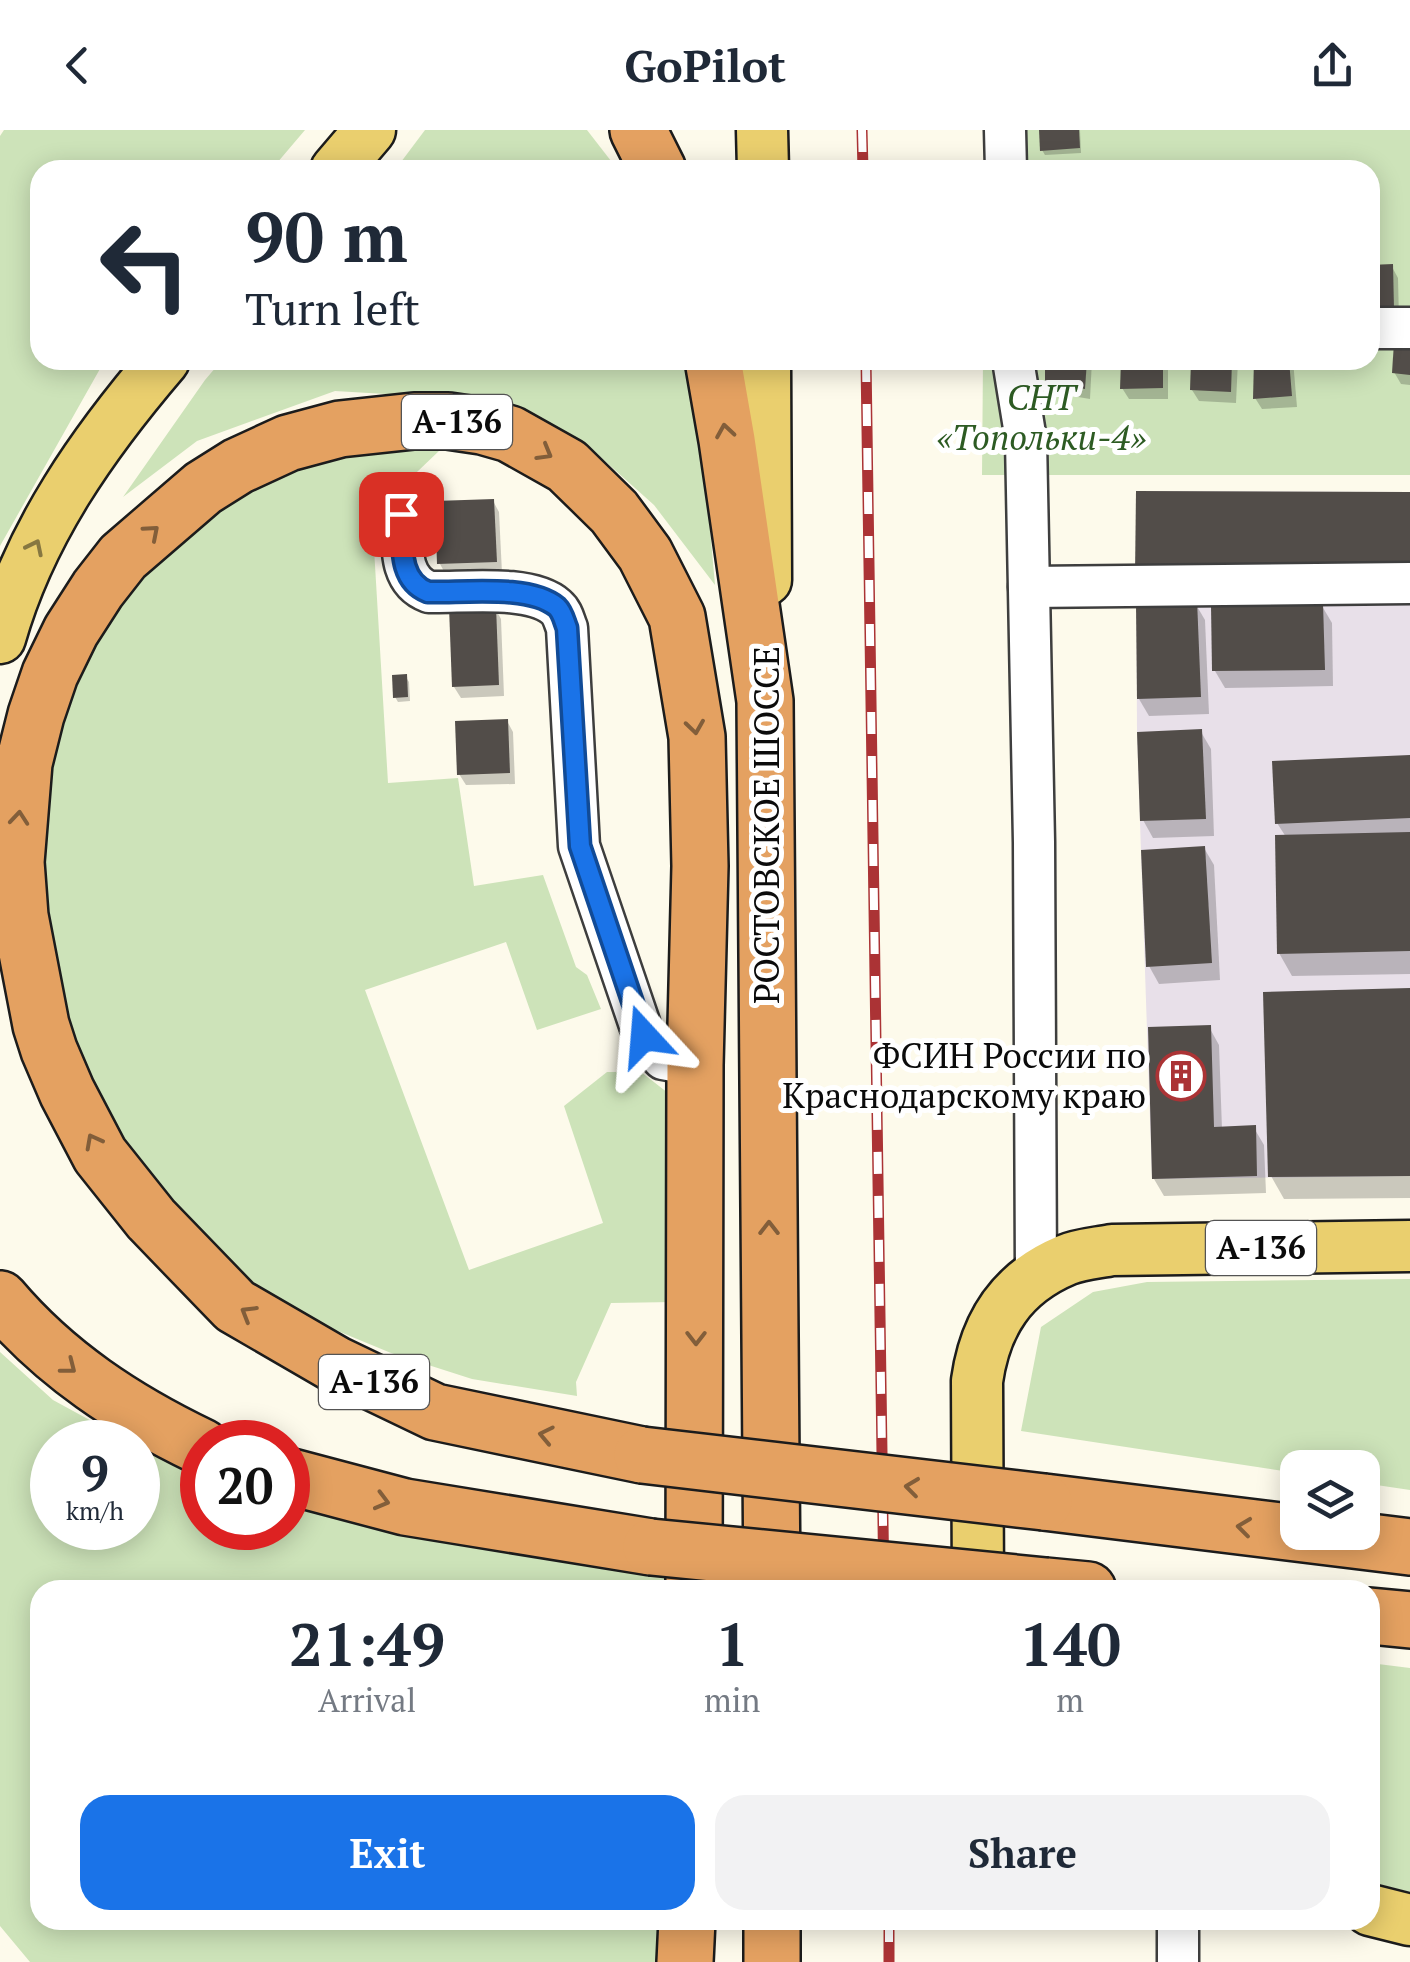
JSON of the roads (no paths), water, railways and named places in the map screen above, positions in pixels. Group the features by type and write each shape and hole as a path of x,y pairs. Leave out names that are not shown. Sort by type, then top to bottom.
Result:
{"highway":[{"path":"638,130 653,160"},
{"path":"714,370 765,701"},
{"name":"А-136","path":"694,1580 696,1066 700,866 697,737 676,618 644,554 614,512 567,466 510,434 448,421 414,421 340,429 260,454 203,488 123,557 71,631 50,674 24,763 16,862 20,916 41,1026 67,1092 100,1156 151,1219 235,1306 336,1364 435,1412 642,1454 1044,1502 1410,1547"},
{"name":"РОСТОВСКОЕ ШОССЕ","path":"765,701 772,1580"},
{"path":"0,1299 56,1356 86,1380 180,1436"},
{"path":"310,1482 405,1507 651,1547 986,1580"},
{"path":"1380,1617 1410,1620"},
{"path":"686,1962 687,1930"},
{"path":"772,1930 772,1962"}],"main road":[{"path":"344,160 370,130"},
{"path":"762,130 762,160"},
{"path":"0,638 22,574 49,518 84,461 156,370"},
{"name":"РОСТОВСКОЕ ШОССЕ","path":"764,370 765,701"},
{"name":"А-136","path":"0,952 41,1026"},
{"name":"А-136","path":"978,1580 977,1381 981,1353 993,1324 1010,1299 1036,1276 1069,1258 1112,1250 1410,1246"},
{"path":"1380,1912 1410,1920"}],"street":[{"path":"1005,130 1006,160"},
{"path":"1380,328 1410,328"},
{"path":"1015,370 1026,440 1034,842 1036,1276"},
{"path":"401,514 404,565 419,588 428,592 520,593 544,599 560,610 567,628 580,846 644,1036 662,1058 696,1066"},
{"path":"1028,587 1410,583"},
{"path":"1178,1930 1178,1962"}],"railway":[{"path":"862,130 863,160"},
{"path":"866,370 884,1580"},
{"path":"889,1930 889,1962"}],"place":[{"name":"ФСИН России по Краснодарскому краю","path":"1181,1076"}],"park label":[{"name":"СНТ «Топольки-4»","path":"1041,418"}]}
